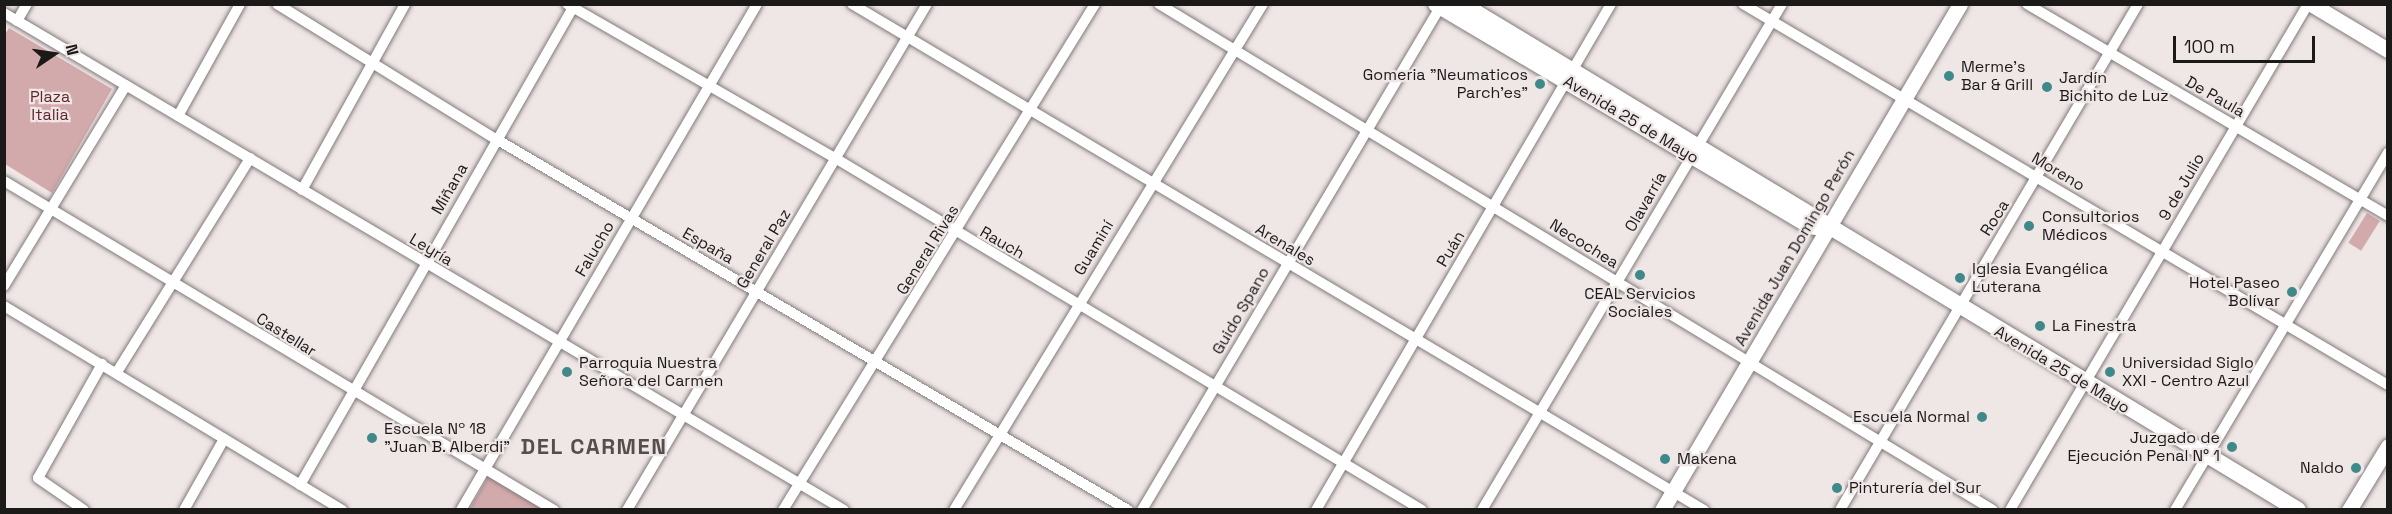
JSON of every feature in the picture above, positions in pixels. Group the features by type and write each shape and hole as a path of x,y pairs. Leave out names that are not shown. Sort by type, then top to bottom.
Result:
{"main road":[{"name":"Avenida 25 de Mayo","path":"1462,4 1568,75"},
{"name":"Avenida Juan Domingo Perón","path":"1662,510 1960,4"},
{"path":"2309,4 2388,50"},
{"name":"Avenida 25 de Mayo","path":"1440,5 1568,75 1694,150 1817,216 1827,229 2298,510"},
{"path":"2349,510 2388,446"}],"street":[{"path":"17,21 27,4"},
{"path":"178,116 240,4"},
{"name":"España","path":"277,4 630,219 876,360 1128,510"},
{"path":"302,190 405,4"},
{"name":"Falucho","path":"461,510 757,4"},
{"name":"Arenales","path":"852,4 1414,340 1704,510"},
{"name":"General Paz","path":"627,510 927,4"},
{"name":"General Rivas","path":"783,510 957,234 1095,4"},
{"name":"Necochea","path":"1159,4 1993,510"},
{"name":"Guaminí","path":"954,510 1263,4"},
{"name":"Puán","path":"1316,510 1611,4"},
{"name":"Moreno","path":"1743,4 2388,385"},
{"name":"Olavarría","path":"1482,510 1782,4"},
{"name":"De Paula","path":"2027,4 2388,216"},
{"name":"Roca","path":"1840,510 2138,4"},
{"name":"9 de Julio","path":"2010,510 2082,382 2162,252 2234,125 2309,4"},
{"name":"Guido Spano","path":"1142,510 1287,263 1369,132 1440,5"},
{"name":"Rauch","path":"572,6 836,158 957,234 1422,510"},
{"name":"Miñana","path":"300,485 572,6"},
{"name":"Leyría","path":"5,14 424,264 684,413 844,510"},
{"path":"4,286 126,85"},
{"path":"2175,510 2388,153"},
{"path":"117,372 250,159"},
{"name":"Castellar","path":"4,181 484,472 554,510"},
{"path":"4,306 117,372 342,510"},
{"path":"84,510 38,478 102,364"},
{"path":"184,510 224,439"}],"green space":[{"name":"Plaza Italia","path":"9,28 112,89 52,193 5,164 4,36"},
{"path":"2367,213 2380,221 2361,251 2348,243"},
{"path":"489,475 543,507 542,510 469,510"}],"place":[{"name":"Merme's Bar & Grill","path":"1949,76"},
{"name":"Gomeria \"Neumaticos Parch'es\"","path":"1540,84"},
{"name":"Jardín Bichito de Luz","path":"2047,87"},
{"name":"Consultorios Médicos","path":"2029,226"},
{"name":"CEAL Servicios Sociales","path":"1640,275"},
{"name":"Iglesia Evangélica Luterana","path":"1960,278"},
{"name":"Hotel Paseo Bolívar","path":"2292,292"},
{"name":"La Finestra","path":"2040,326"},
{"name":"Parroquia Nuestra Señora del Carmen","path":"567,372"},
{"name":"Universidad Siglo XXI - Centro Azul","path":"2110,372"},
{"name":"Escuela Normal","path":"1982,417"},
{"name":"Escuela Nº 18 \"Juan B. Alberdi\"","path":"372,438"},
{"name":"Juzgado de Ejecución Penal N° 1","path":"2232,447"},
{"name":"Makena","path":"1665,459"},
{"name":"Naldo","path":"2356,468"},
{"name":"Pinturería del Sur","path":"1837,488"}],"district":[{"name":"DEL CARMEN","path":"594,447"}]}
